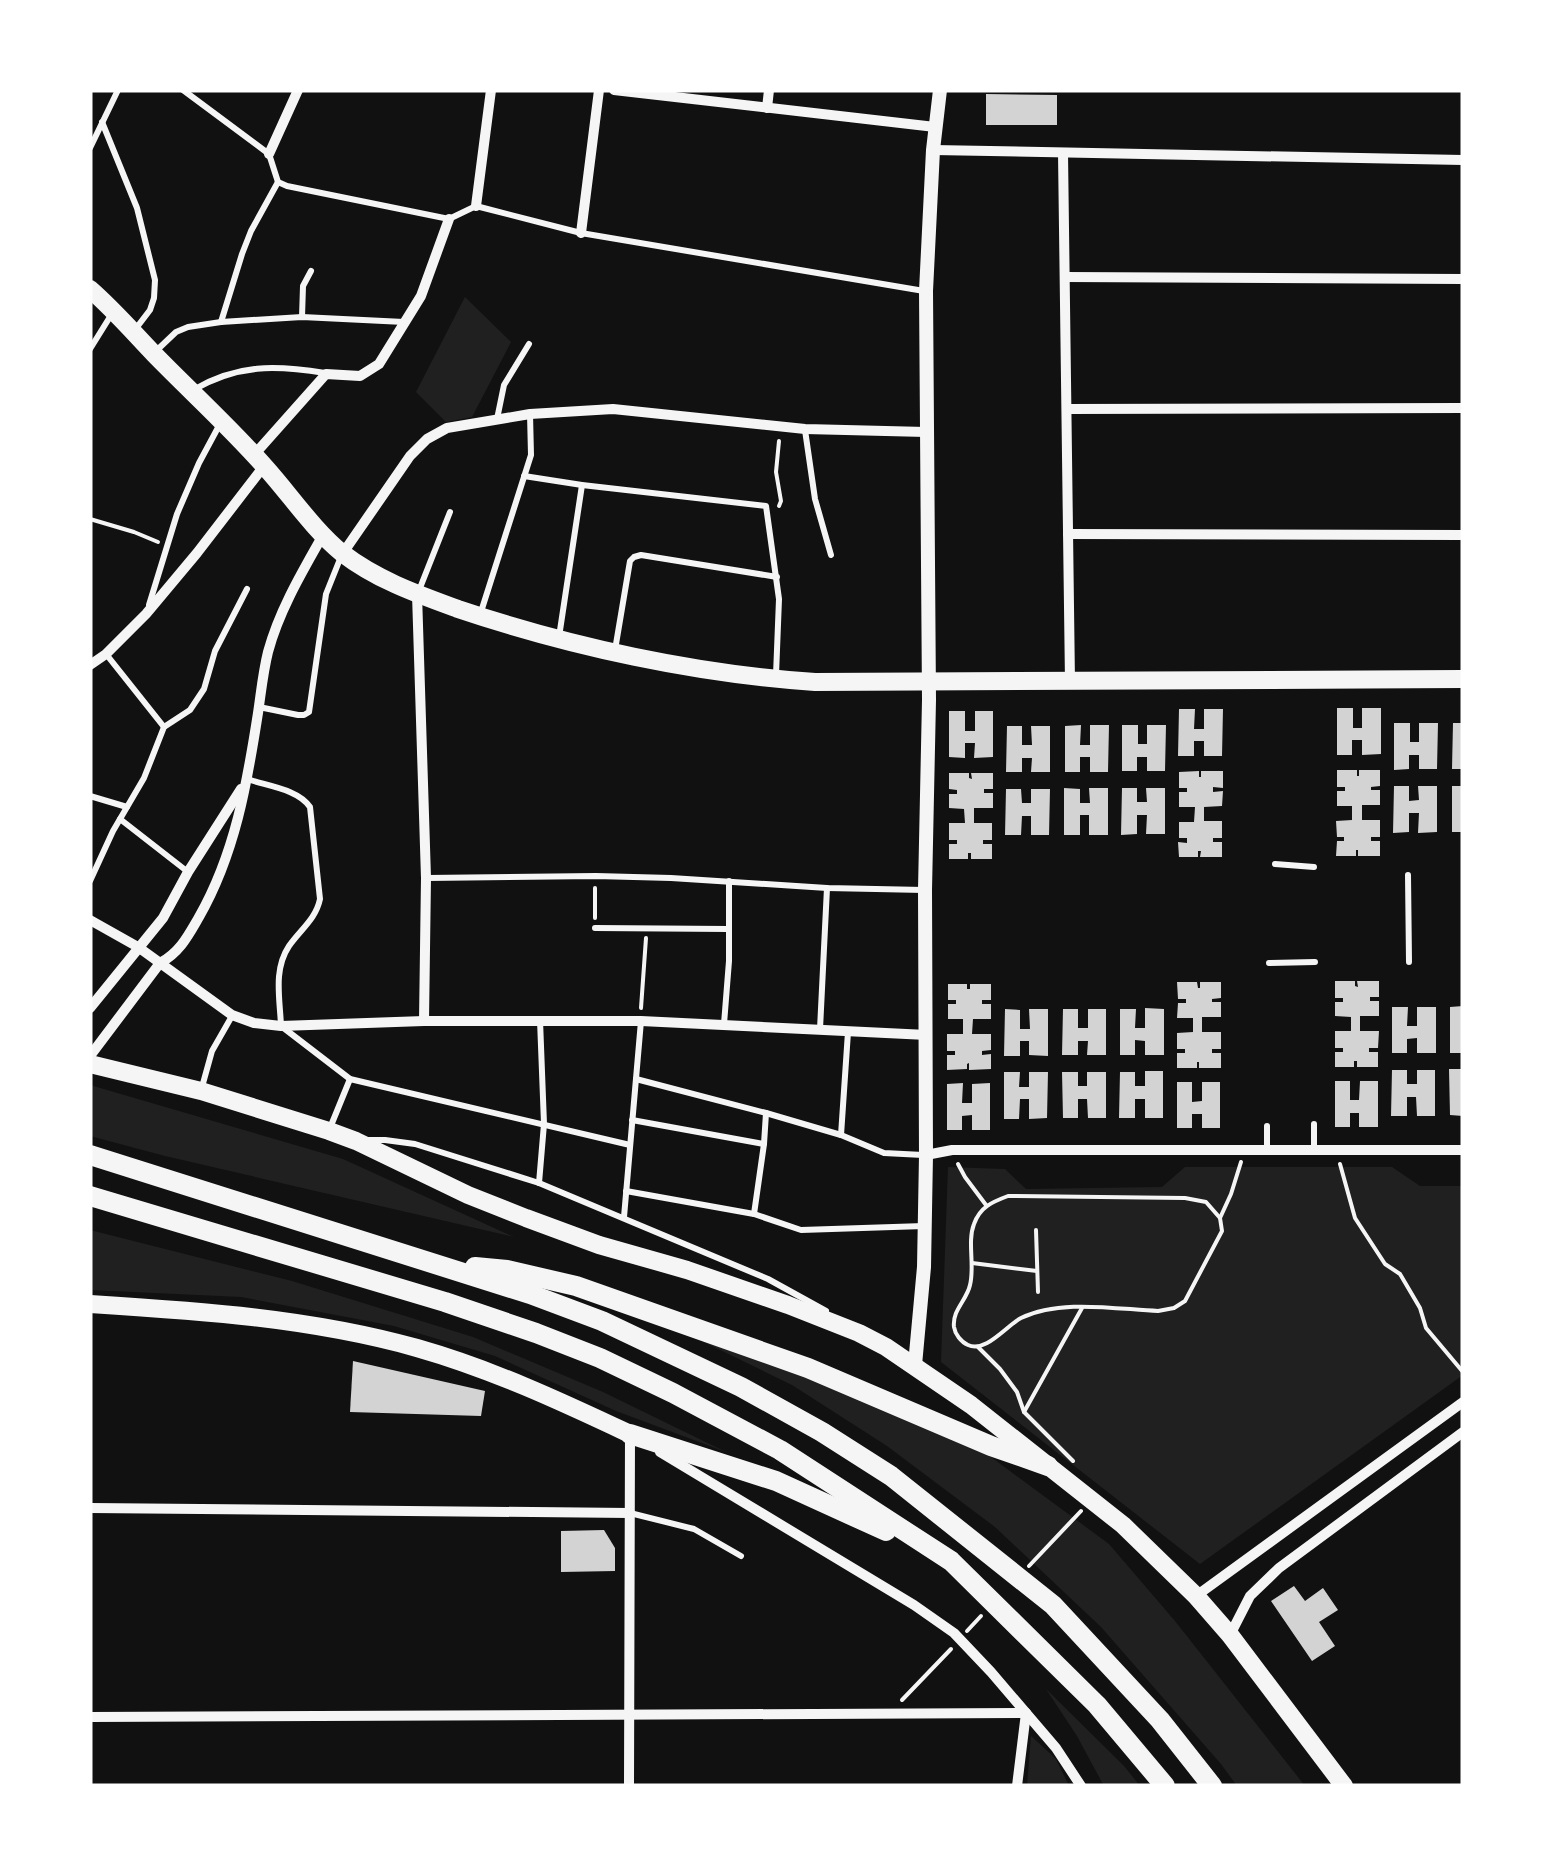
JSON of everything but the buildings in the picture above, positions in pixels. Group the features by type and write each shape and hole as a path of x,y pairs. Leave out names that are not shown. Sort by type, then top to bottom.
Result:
{"highway":[{"path":"90,1156 438,1263 584,1314 676,1354 806,1423 891,1476 1053,1605 1160,1720 1212,1786"},
{"path":"90,1196 536,1333 673,1393 780,1450 951,1560 1097,1705 1165,1786"},
{"path":"438,1263 507,1270 576,1286 808,1368 1048,1466"},
{"path":"630,1434 776,1481 951,1560"}],"main road":[{"path":"90,289 222,421 343,553 376,575 417,594 479,616 615,651 776,679 1463,679"},
{"path":"90,1060 329,1131 526,1218 600,1246 744,1289 858,1333 914,1364 1124,1526 1196,1596 1230,1634 1344,1786"},
{"path":"90,1304 265,1318 415,1348 498,1374 630,1434"}],"street":[{"path":"268,154 298,90"},
{"path":"476,206 491,90"},
{"path":"581,233 599,90"},
{"path":"614,90 935,127"},
{"path":"767,108 769,90"},
{"path":"914,1364 924,1267 928,1036 926,291 940,90"},
{"path":"933,150 1463,160"},
{"path":"1063,153 1070,682"},
{"path":"90,666 146,614 197,554 259,460 326,374 360,376 379,364 421,296 449,219"},
{"path":"1065,278 1463,280"},
{"path":"1066,408 1463,408"},
{"path":"343,553 410,456 427,439 447,428 530,414 613,409 805,429 926,432"},
{"path":"1068,534 1463,535"},
{"path":"90,1060 160,963 183,944 215,887 230,851 247,780 274,633 294,586 323,535"},
{"path":"417,594 426,878 424,1021"},
{"path":"90,1008 163,918 247,780"},
{"path":"90,920 138,946 232,1015 282,1026 640,1020 928,1036"},
{"path":"926,1155 952,1150 1463,1150"},
{"path":"1196,1596 1463,1402"},
{"path":"1230,1634 1250,1596 1279,1568 1463,1432"},
{"path":"630,1434 630,1786"},
{"path":"630,1434 914,1604 954,1633 1056,1748 1081,1786"},
{"path":"90,1508 630,1514"},
{"path":"1264,1547 1279,1568"},
{"path":"90,1716 1026,1713"},
{"path":"1017,1786 1026,1713"}],"lane":[{"path":"90,148 118,90"},
{"path":"183,90 268,154 278,182 251,231 221,322"},
{"path":"102,122 138,208 156,280 150,310 133,332"},
{"path":"278,182 449,219 476,206 581,233 926,291"},
{"path":"302,317 303,286 310,271"},
{"path":"90,349 114,311"},
{"path":"154,354 176,332 221,322 302,317 405,322"},
{"path":"497,418 504,384 529,344"},
{"path":"191,391 214,378 264,367 326,374"},
{"path":"479,616 524,476 532,444 530,414"},
{"path":"146,614 186,491 222,421"},
{"path":"805,429 815,498 831,555"},
{"path":"524,476 766,506 778,577 776,679"},
{"path":"558,638 582,485"},
{"path":"417,594 450,512"},
{"path":"259,707 298,715 309,712 326,594 343,553"},
{"path":"615,651 630,561 634,557 778,577"},
{"path":"90,881 144,778 164,727 190,710 204,689 216,650 248,589"},
{"path":"106,654 164,727"},
{"path":"247,780 296,795 310,807 320,899 318,909 288,948 278,971 282,1026 350,1078 630,1145"},
{"path":"90,796 128,807"},
{"path":"120,819 188,872"},
{"path":"1275,864 1314,867"},
{"path":"426,878 596,876 926,890"},
{"path":"1408,876 1409,962"},
{"path":"724,1024 729,881"},
{"path":"820,1030 827,888"},
{"path":"595,928 728,929"},
{"path":"1269,963 1315,962"},
{"path":"201,1090 212,1051 232,1015"},
{"path":"539,1183 544,1124 540,1020"},
{"path":"624,1217 640,1020"},
{"path":"840,1135 848,1032"},
{"path":"329,1131 350,1078"},
{"path":"636,1079 766,1112 884,1153 926,1155"},
{"path":"754,1214 766,1112"},
{"path":"632,1120 764,1144"},
{"path":"1314,1124 1314,1150"},
{"path":"1267,1126 1267,1150"},
{"path":"356,1141 415,1144 539,1183 768,1279 858,1333"},
{"path":"626,1191 754,1214 801,1230 925,1226"},
{"path":"630,1514 694,1529 741,1556"}],"path":[{"path":"766,506 779,506 781,501 776,472 780,426"},
{"path":"90,519 167,546"},
{"path":"595,928 596,876"},
{"path":"640,1020 646,928"},
{"path":"1220,1218 1245,1150"},
{"path":"1336,1150 1354,1218 1385,1264 1400,1274 1420,1308 1426,1328 1463,1372"},
{"path":"964,1177 986,1205"},
{"path":"1008,1196 1185,1198 1206,1202 1220,1218 1222,1231 1184,1301 1174,1308 1054,1309 1017,1320 989,1342 967,1345 957,1336 954,1325 957,1310 970,1289 972,1226 986,1205 1008,1196"},
{"path":"1036,1230 1038,1292"},
{"path":"972,1264 1037,1271"},
{"path":"977,1346 1017,1392 1024,1412 1082,1308"}],"shaded area":[{"path":"465,297 511,342 472,417 446,422 416,392"},
{"path":"90,1085 343,1159 514,1237 90,1136"},
{"path":"948,1167 1005,1169 1026,1189 1162,1187 1185,1167 1392,1167 1420,1186 1463,1186 1463,1375 1200,1564 941,1362"},
{"path":"90,1230 292,1281 473,1337 603,1392 726,1452 616,1411 495,1356 394,1326 241,1297 90,1290"},
{"path":"679,1330 737,1346 991,1457 1109,1544 1305,1786 1237,1786 1101,1627 995,1527 887,1446 792,1385"},
{"path":"1046,1689 1124,1766 1140,1786 1104,1786"},
{"path":"1031,1736 1056,1759 1069,1786 1027,1786"}]}
